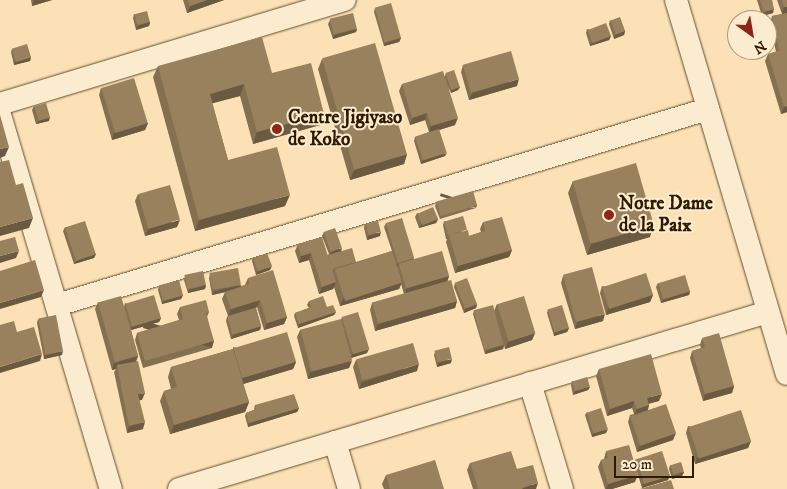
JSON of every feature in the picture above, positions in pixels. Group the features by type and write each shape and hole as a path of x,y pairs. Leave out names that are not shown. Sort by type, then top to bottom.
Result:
{"street":[{"path":"0,104 346,0"},
{"path":"676,0 787,374"},
{"path":"56,305 708,109"},
{"path":"0,115 111,489"},
{"path":"179,489 768,312"},
{"path":"530,383 562,489"},
{"path":"335,442 349,489"}],"building":[{"path":"188,0 207,0 190,6"},
{"path":"760,0 772,0 774,9 763,10"},
{"path":"782,0 787,0 787,7 784,7"},
{"path":"391,3 401,38 385,42 375,8"},
{"path":"147,11 150,22 137,25 134,14"},
{"path":"353,13 357,29 334,34 330,19"},
{"path":"787,13 787,106 784,107 770,60 777,60 777,51 784,49 779,50 777,40 777,15"},
{"path":"620,17 625,31 616,35 611,20"},
{"path":"606,23 611,36 592,43 587,30"},
{"path":"262,37 272,73 311,63 324,114 257,132 244,84 210,94 228,160 277,147 290,195 199,220 158,66"},
{"path":"375,43 407,155 354,170 322,58"},
{"path":"27,44 31,57 16,62 12,49"},
{"path":"511,51 519,79 471,93 463,65"},
{"path":"454,70 460,87 451,90 445,73"},
{"path":"443,71 458,118 431,126 427,113 412,118 402,84"},
{"path":"134,78 148,123 115,133 101,88"},
{"path":"46,103 50,117 39,121 34,106"},
{"path":"0,115 9,147 0,149"},
{"path":"439,129 447,153 423,161 415,137"},
{"path":"9,160 16,185 23,183 33,218 0,227 0,162"},
{"name":"Notre Dame de la Paix","path":"636,163 654,225 590,244 573,181"},
{"path":"170,185 180,220 148,229 138,194"},
{"path":"473,191 477,205 441,216 436,201"},
{"path":"433,207 438,219 422,226 417,214"},
{"path":"463,216 467,229 448,235 444,222"},
{"path":"502,217 512,250 458,266 449,235 468,230 469,236 485,231 483,222"},
{"path":"402,218 414,258 398,263 386,223"},
{"path":"85,221 96,254 76,261 65,227"},
{"path":"378,221 381,232 368,235 365,224"},
{"path":"335,228 342,248 330,252 324,232"},
{"path":"15,237 19,251 0,256 0,241"},
{"path":"322,237 336,282 322,287 311,253 301,256 298,244"},
{"path":"352,248 356,262 332,270 328,255"},
{"path":"392,251 402,282 345,301 335,270"},
{"path":"442,251 449,276 406,288 399,263"},
{"path":"267,253 272,266 258,271 253,258"},
{"path":"35,260 44,290 0,303 0,271"},
{"path":"592,267 605,314 576,322 563,275"},
{"path":"238,268 241,285 212,290 209,273"},
{"path":"273,270 287,317 267,323 260,300 231,309 225,292 249,284 248,278"},
{"path":"203,271 206,285 187,289 184,275"},
{"path":"646,273 653,295 609,309 602,287"},
{"path":"685,275 690,291 663,299 658,283"},
{"path":"467,278 477,304 465,309 455,283"},
{"path":"179,280 183,295 163,301 159,285"},
{"path":"451,280 457,301 378,324 372,303"},
{"path":"154,295 161,318 132,327 125,304"},
{"path":"121,296 138,356 115,362 98,303"},
{"path":"323,296 327,307 333,305 336,312 299,324 295,313 311,307 309,301"},
{"path":"524,296 535,333 509,341 497,304"},
{"path":"206,300 209,312 206,313 214,341 145,361 137,333 183,319 180,307"},
{"path":"493,305 504,345 484,350 474,310"},
{"path":"562,305 569,328 555,332 548,309"},
{"path":"256,308 261,326 232,335 227,316"},
{"path":"358,312 369,349 353,354 342,317"},
{"path":"56,315 63,351 45,355 38,318"},
{"path":"341,319 352,361 312,371 300,330"},
{"path":"14,321 17,332 34,327 42,354 0,367 0,325"},
{"path":"287,332 296,362 243,378 233,348"},
{"path":"719,333 734,386 705,394 692,351 705,347 702,338"},
{"path":"413,343 419,364 362,380 356,359"},
{"path":"449,347 452,359 437,362 434,351"},
{"path":"233,349 249,402 174,425 164,391 177,387 171,367"},
{"path":"651,354 662,394 647,398 649,405 637,409 634,401 610,409 599,369"},
{"path":"138,361 145,393 138,394 145,422 129,426 117,365"},
{"path":"587,377 590,387 575,391 572,382"},
{"path":"294,394 299,408 249,423 246,413 256,409 255,405"},
{"path":"666,404 676,433 640,446 630,416"},
{"path":"601,408 608,429 594,434 587,413"},
{"path":"741,410 751,441 699,458 689,427"},
{"path":"629,445 638,475 608,484 601,460 608,458 606,451"},
{"path":"511,451 517,469 533,465 538,483 523,489 478,489 470,463"},
{"path":"662,451 670,476 644,484 636,459"},
{"path":"435,460 444,489 390,489 386,475"},
{"path":"681,462 684,472 673,475 670,465"},
{"path":"671,480 674,489 640,489"}],"place":[{"name":"Centre Jigiyaso de Koko","path":"277,129"},
{"name":"Notre Dame de la Paix","path":"609,215"}]}
